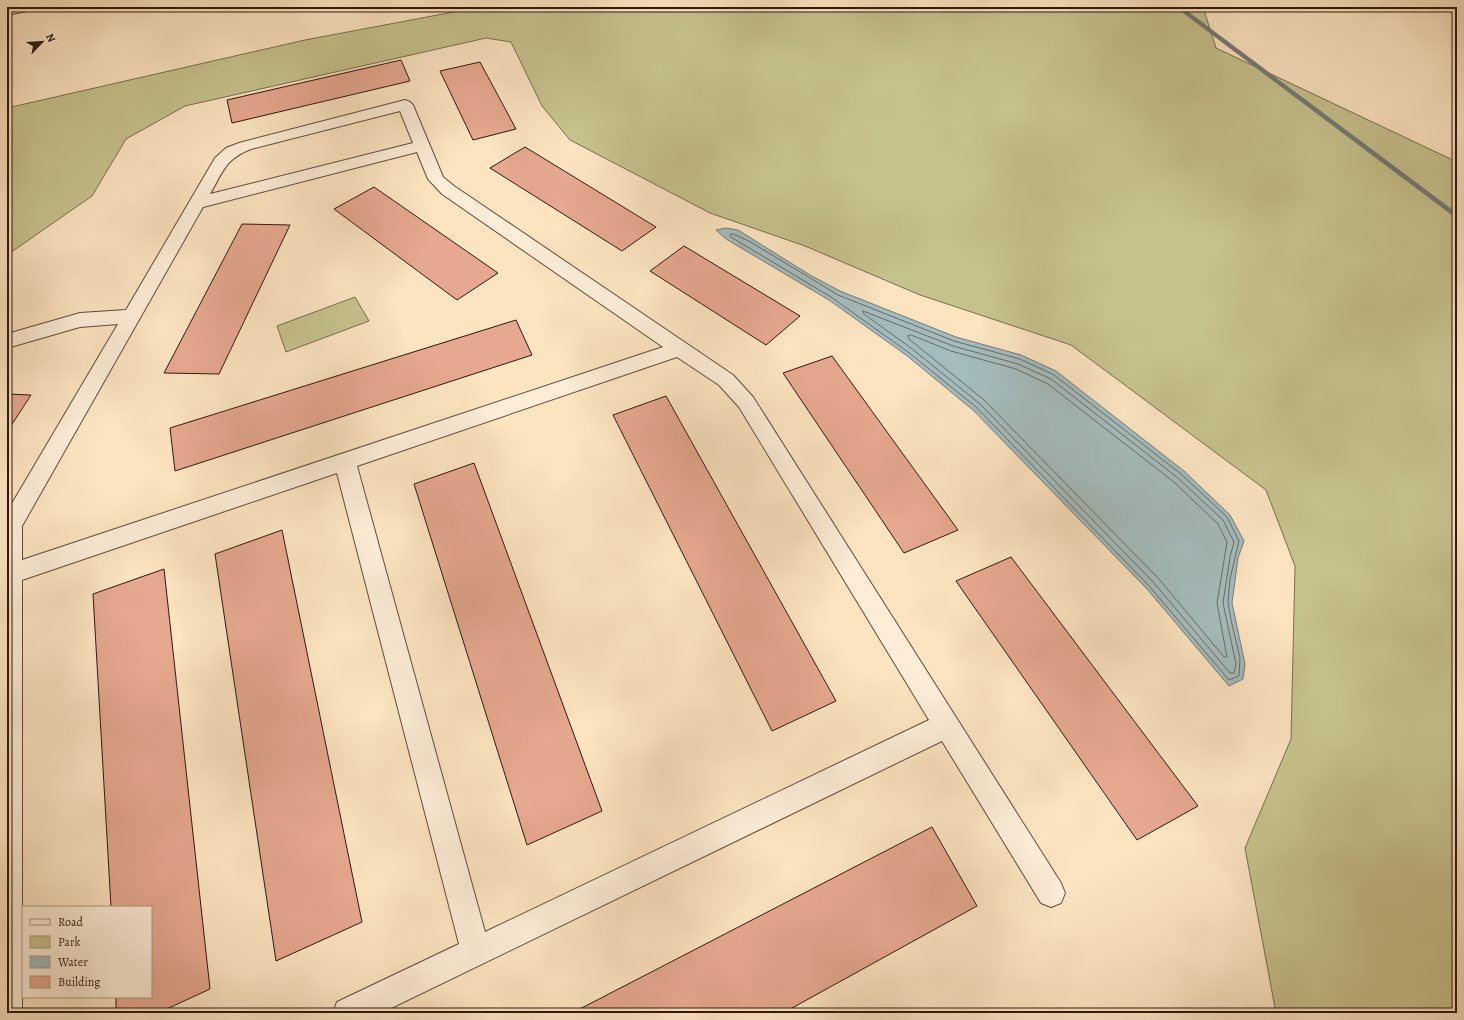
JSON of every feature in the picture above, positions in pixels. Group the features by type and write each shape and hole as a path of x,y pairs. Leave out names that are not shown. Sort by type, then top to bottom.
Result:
{"street":[{"path":"7,11 27,7"},
{"path":"7,1013 11,525 223,158 232,151 245,146 404,105 436,179 448,190 726,380 746,402 1051,893"},
{"path":"197,203 422,146"},
{"path":"7,340 80,320 132,316"},
{"path":"10,574 680,348"},
{"path":"345,461 476,952"},
{"path":"348,1013 947,725"}],"green space":[{"path":"480,7 1203,7 1216,48 1457,162 1457,1013 1276,1013 1245,848 1291,739 1295,566 1266,490 1071,345 920,295 805,246 710,213 570,140 542,106 511,42 486,38 185,106 126,139 92,196 7,255 7,108 305,40"},
{"path":"355,297 369,321 286,352 277,326"}],"water":[{"path":"725,228 738,230 810,275 840,291 956,337 1021,355 1056,371 1184,471 1230,515 1244,541 1238,558 1232,603 1245,664 1243,679 1229,686 1147,589 973,410 906,355 829,300 726,239 716,230"}],"building":[{"path":"401,60 410,81 232,123 227,100"},
{"path":"480,62 516,129 473,140 440,71"},
{"path":"525,147 656,227 622,251 490,168"},
{"path":"374,187 498,273 457,300 334,209"},
{"path":"242,224 290,225 219,374 164,373"},
{"path":"684,246 800,316 766,345 650,271"},
{"path":"516,320 532,355 175,471 170,428"},
{"path":"832,356 958,530 904,553 783,373"},
{"path":"7,394 31,395 7,432"},
{"path":"666,396 836,701 772,731 613,415"},
{"path":"474,463 602,811 527,845 414,484"},
{"path":"282,530 362,922 276,961 215,554"},
{"path":"1011,557 1198,806 1137,840 956,581"},
{"path":"164,569 210,989 158,1013 116,1013 116,998 152,998 152,906 111,906 93,594"},
{"path":"932,827 977,906 783,1013 572,1013"}],"waterway":[{"path":"1178,7 1457,217"}]}
